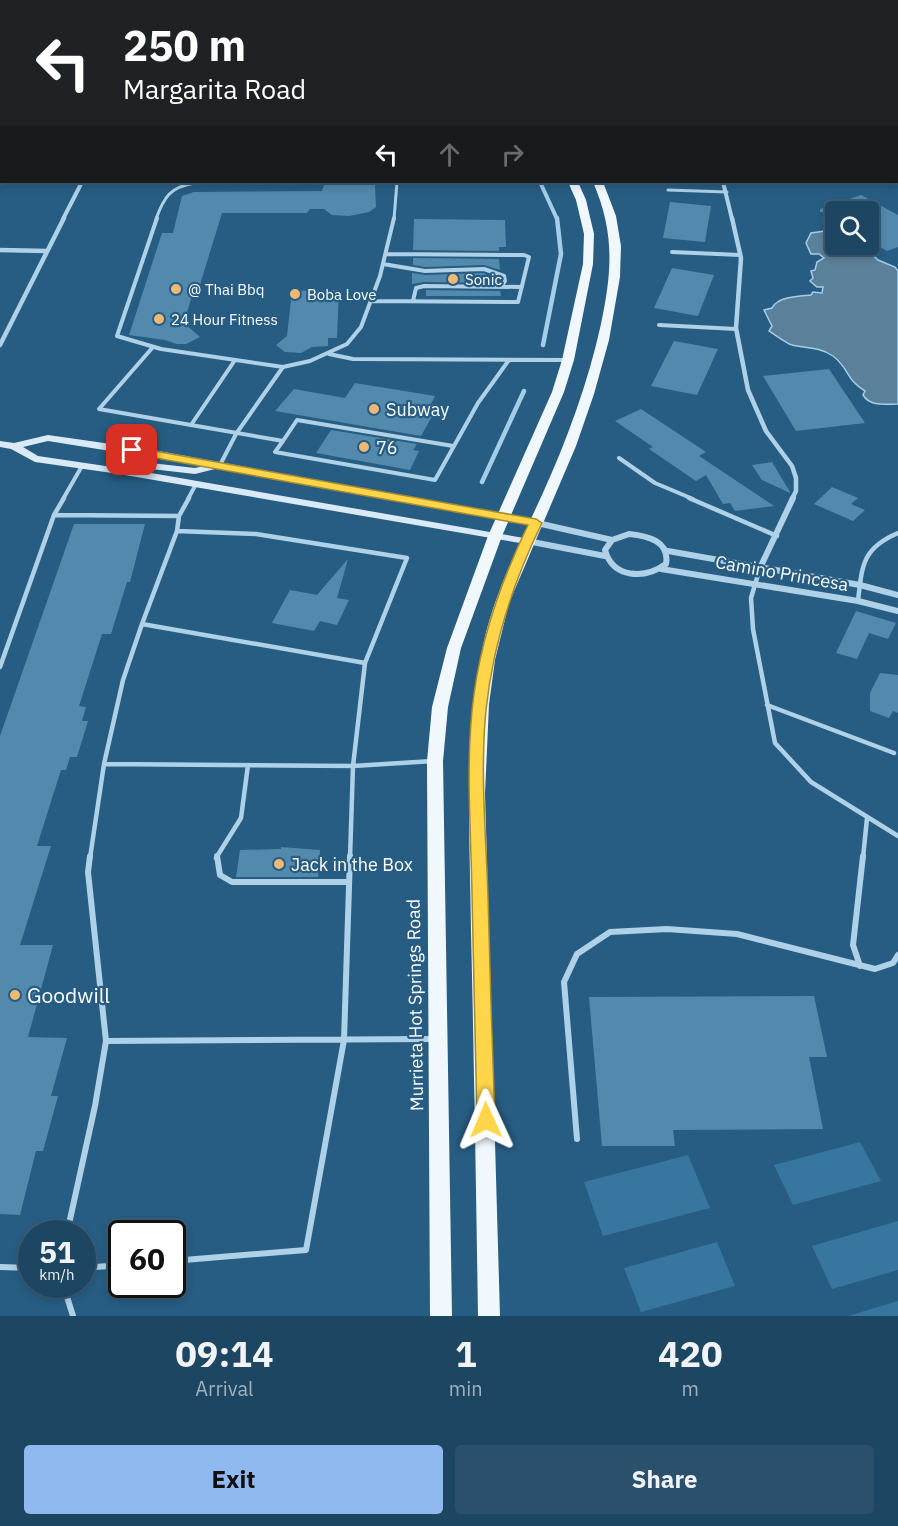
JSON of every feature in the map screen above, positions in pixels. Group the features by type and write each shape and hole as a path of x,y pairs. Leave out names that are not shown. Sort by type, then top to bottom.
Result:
{"main road":[{"name":"Murrieta Hot Springs Road","path":"441,1316 435,761 441,707 454,648 495,536 558,392 568,360 588,264 589,234 581,200 573,183"},
{"path":"489,1316 477,794 479,711 488,657 499,613 526,541 536,523 585,404 604,337 617,261 617,237 612,212 598,183"},
{"path":"0,444 14,446 48,438 220,465 536,523"},
{"path":"14,446 35,459 119,471 526,541"},
{"path":"119,471 142,465 195,471 220,465"}],"street":[{"path":"0,345 81,183"},
{"path":"723,183 740,255 736,329 748,390 766,431 792,466 796,478 796,491 777,536 760,568"},
{"path":"0,250 46,251"},
{"name":"Camino Princesa","path":"536,523 612,540 629,534 649,536 664,545 668,551 860,585 898,595"},
{"path":"605,556 604,550 612,540"},
{"name":"Camino Princesa","path":"526,541 605,556 615,568 633,574 653,573 661,569 858,601 898,611"},
{"path":"661,569 666,564 668,551"}],"lane":[{"path":"195,183 182,185 163,200 117,336 153,347 283,367 310,361 347,344 361,327 386,254 395,214 397,183"},
{"path":"668,190 727,192"},
{"path":"672,252 740,255"},
{"path":"371,301 518,302 529,257 524,255 386,254"},
{"path":"383,264 404,265 416,270 489,270 504,276 505,281 501,287"},
{"path":"413,301 416,288 424,286 522,287"},
{"path":"659,325 736,329"},
{"path":"153,347 99,409 283,441"},
{"path":"327,354 353,359 568,360"},
{"path":"191,425 235,360"},
{"path":"453,446 297,420 275,452 435,480 478,403 509,360"},
{"path":"220,465 236,434 283,367"},
{"path":"619,458 655,483 777,536"},
{"path":"0,667 54,515 82,466"},
{"path":"70,1220 95,1106 106,1041 87,872 104,764 123,680 177,531 178,516 196,484"},
{"path":"54,515 178,516"},
{"path":"177,531 256,534 407,558 365,663 352,766 344,1040 306,1250 186,1260"},
{"path":"858,601 863,564 869,549 883,538 898,533"},
{"path":"760,568 750,598 753,629 775,743 811,782 898,836"},
{"path":"142,624 365,663"},
{"path":"767,705 894,753"},
{"path":"104,764 352,766 435,761"},
{"path":"249,765 241,818 216,858 220,875 232,882 349,882"},
{"path":"860,966 853,945 867,818"},
{"path":"577,1139 564,982 577,954 610,932 667,929 728,933 874,969 893,963 898,955"},
{"path":"106,1041 439,1039"},
{"path":"0,1267 18,1268"},
{"path":"67,1298 73,1316"}],"shaded area":[{"path":"825,231 825,255 873,255 898,271 898,404 879,404 866,399 863,395 865,391 854,383 833,356 818,349 790,344 769,331 772,326 764,310 772,308 783,299 811,295 813,292 822,293 823,287 817,287 810,281 813,278 811,271 815,270 817,262 824,258 819,254 811,254 806,243 811,233"},
{"path":"860,1142 881,1181 793,1205 774,1165"},
{"path":"688,1155 710,1208 603,1236 584,1182"},
{"path":"898,1221 898,1270 832,1289 812,1246"},
{"path":"717,1242 735,1286 641,1312 624,1268"},
{"path":"898,1301 898,1316 848,1316"}],"building":[{"path":"324,185 375,185 376,207 369,212 349,216 332,215 324,209 310,209 307,213 222,213 199,288 194,288 184,323 200,337 186,344 177,344 129,335 162,233 173,233 182,196 194,192 322,191"},
{"path":"861,195 872,201 843,201"},
{"path":"670,202 711,206 705,242 663,238"},
{"path":"879,205 898,215 898,247 887,251 879,246"},
{"path":"414,219 505,220 506,247 499,247 499,251 413,250"},
{"path":"413,258 499,259 500,270 484,265 425,267 413,265"},
{"path":"672,268 714,275 698,316 654,308"},
{"path":"412,273 425,275 483,273 500,281 499,283 424,282 412,284"},
{"path":"339,290 337,338 328,338 328,346 312,347 301,353 285,352 276,345 287,336 292,291"},
{"path":"426,290 500,291 501,296 426,296"},
{"path":"674,341 718,349 697,395 651,386"},
{"path":"829,369 865,423 796,431 763,376"},
{"path":"355,383 435,396 431,404 438,406 421,436 275,411 294,389 345,398"},
{"path":"641,409 706,452 699,456 774,506 735,511 730,503 723,504 706,475 696,481 649,449 653,447 615,421"},
{"path":"331,430 417,444 413,450 419,451 410,470 316,453"},
{"path":"772,462 790,493 762,480 752,465"},
{"path":"832,487 858,498 851,504 865,510 853,521 814,504"},
{"path":"74,524 145,524 130,582 127,582 111,634 102,634 79,706 86,707 82,721 88,721 77,757 70,757 66,770 61,770 37,846 51,846 20,945 53,945 28,1037 67,1038 51,1096 58,1096 43,1151 36,1151 20,1215 0,1214 0,736"},
{"path":"348,559 337,598 349,600 337,625 320,621 314,631 272,623 290,590 317,595"},
{"path":"856,611 896,623 888,639 869,633 857,659 836,653"},
{"path":"880,673 898,675 898,713 893,711 889,718 870,711 870,693"},
{"name":"Jack in the Box","path":"281,847 320,850 318,877 236,877 240,850 281,849"},
{"path":"814,996 827,1057 809,1057 823,1129 673,1130 675,1146 602,1146 589,997"}],"waterway":[{"path":"540,183 557,219"},
{"path":"543,345 561,254 557,218"},
{"path":"482,482 524,391"}],"place":[{"name":"Sonic","path":"453,279"},
{"name":"@ Thai Bbq","path":"176,289"},
{"name":"Boba Love","path":"295,294"},
{"name":"24 Hour Fitness","path":"159,319"},
{"name":"Subway","path":"374,409"},
{"name":"76","path":"364,447"},
{"name":"Jack in the Box","path":"279,864"},
{"name":"Goodwill","path":"15,995"}],"route":[{"path":"132,450 536,523 518,559 499,613 488,657 479,711 477,794 486,1120"}]}
